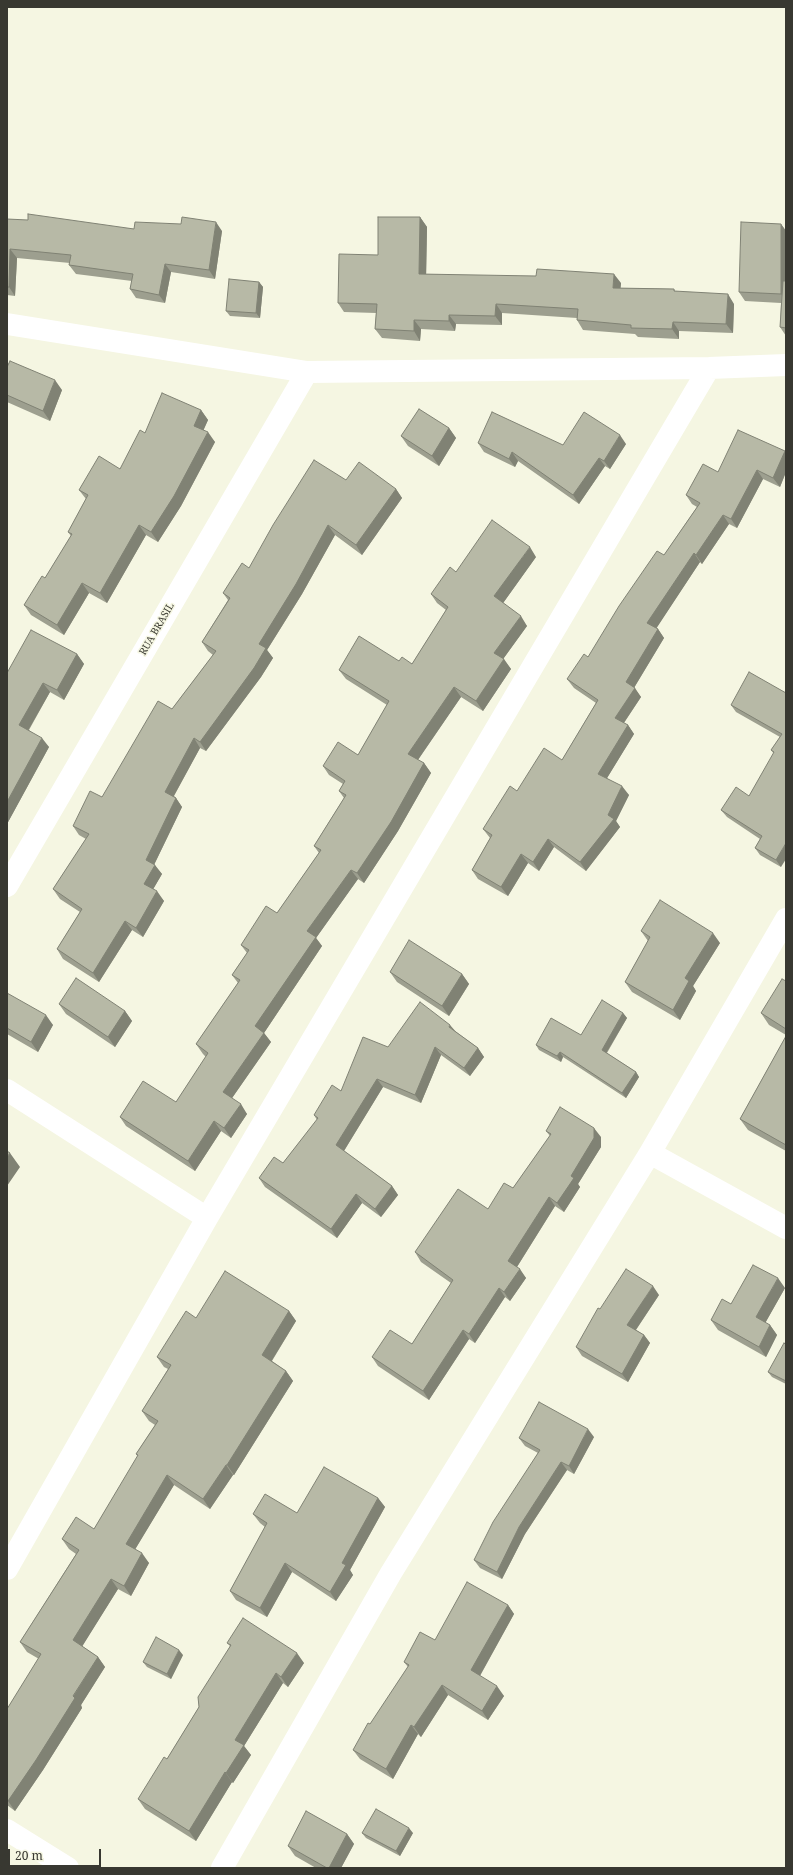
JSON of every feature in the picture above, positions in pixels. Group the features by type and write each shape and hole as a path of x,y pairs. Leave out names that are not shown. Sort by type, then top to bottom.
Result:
{"street":[{"path":"7,324 307,372 709,368 786,365"},
{"path":"7,1569 207,1218 709,368"},
{"name":"RUA BRASIL","path":"7,886 307,372"},
{"path":"222,1868 390,1573 650,1153 786,920"},
{"path":"7,1090 207,1218"},
{"path":"650,1153 786,1228"},
{"path":"7,1830 68,1868"}],"building":[{"path":"28,214 134,229 135,222 181,224 182,217 216,222 209,270 165,264 159,295 130,289 133,274 69,265 71,255 10,249 9,287 7,287 7,219 28,220"},
{"path":"378,217 420,217 419,274 536,276 537,269 614,274 613,288 674,289 674,291 728,294 726,324 673,322 672,329 631,328 631,325 577,320 578,309 496,304 495,316 449,315 449,321 414,320 414,331 375,329 377,304 338,303 339,254 378,255"},
{"path":"741,222 781,224 781,294 739,292"},
{"path":"229,279 259,282 256,313 226,311"},
{"path":"783,281 786,281 786,328 780,327"},
{"path":"10,361 55,380 43,411 7,395 7,367"},
{"path":"162,393 201,410 194,426 208,432 174,496 151,532 139,525 100,593 82,583 57,625 24,605 42,576 45,578 72,534 68,532 88,495 79,490 99,456 120,469 140,430 145,433"},
{"path":"419,409 449,428 432,456 401,436"},
{"path":"492,412 563,445 584,412 620,435 604,461 599,458 573,495 512,452 509,459 478,443"},
{"path":"738,430 785,451 773,478 757,470 731,519 723,515 696,555 694,553 647,623 658,629 626,682 635,688 615,718 628,725 598,774 622,786 608,815 614,819 580,862 548,839 533,862 521,854 501,887 472,870 492,835 483,829 510,786 517,791 544,748 562,760 598,700 567,679 584,654 588,657 619,606 657,551 664,555 700,503 686,495 703,464 718,472"},
{"path":"314,460 346,480 359,462 396,489 356,545 328,525 296,584 259,644 266,648 254,668 200,742 194,738 165,792 176,798 146,860 155,865 144,884 157,891 136,928 125,921 93,973 57,949 82,909 53,889 89,834 73,826 90,791 102,797 158,701 172,709 216,651 202,642 230,598 223,593 242,563 249,568 273,525"},
{"path":"492,520 530,547 494,596 521,616 494,653 504,659 476,701 454,687 408,754 424,763 391,822 357,873 351,870 307,931 316,937 255,1026 264,1033 223,1092 241,1104 224,1128 214,1121 188,1161 120,1117 143,1081 176,1102 208,1053 196,1044 240,980 232,975 249,950 241,945 266,906 277,913 321,850 314,846 346,795 339,791 345,781 323,766 338,742 358,755 389,701 339,670 359,636 399,661 402,657 412,664 448,607 431,594 450,567 456,572"},
{"path":"31,630 77,654 57,690 43,683 19,725 42,738 7,802 7,673"},
{"path":"749,672 786,693 786,843 776,860 755,848 762,836 721,810 736,787 749,796 774,752 771,750 782,734 731,705"},
{"path":"660,900 713,933 685,978 689,981 673,1010 625,982 650,937 641,931"},
{"path":"409,940 462,974 442,1006 390,972"},
{"path":"76,978 125,1011 108,1037 59,1004"},
{"path":"782,979 786,981 786,1029 761,1013"},
{"path":"7,993 46,1015 31,1042 7,1028"},
{"path":"602,1000 623,1013 602,1050 636,1072 622,1093 560,1052 557,1056 536,1045 551,1018 581,1035"},
{"path":"420,1002 450,1025 449,1027 478,1048 464,1068 435,1047 415,1095 377,1079 336,1145 392,1186 375,1209 356,1194 331,1229 259,1178 274,1157 283,1163 318,1118 314,1115 332,1085 341,1091 363,1037 388,1047"},
{"path":"786,1036 786,1145 740,1119"},
{"path":"560,1107 594,1128 594,1138 571,1176 574,1178 557,1203 549,1197 508,1261 520,1269 504,1292 499,1288 469,1334 463,1330 423,1391 372,1357 390,1330 412,1344 453,1280 415,1252 458,1189 488,1209 504,1183 513,1188 551,1134 546,1131"},
{"path":"753,1265 778,1278 756,1317 770,1325 759,1347 711,1320 722,1299 731,1304"},
{"path":"626,1269 653,1286 627,1325 644,1335 622,1374 576,1347 598,1308 600,1309"},
{"path":"225,1271 289,1311 262,1355 286,1371 227,1465 203,1499 167,1475 126,1544 142,1553 124,1586 111,1579 73,1640 98,1657 73,1696 75,1698 8,1801 7,1709 41,1654 20,1642 79,1550 62,1539 76,1517 94,1529 138,1455 136,1454 158,1421 142,1411 171,1365 157,1357 186,1311 196,1318"},
{"path":"784,1343 786,1345 786,1381 768,1372"},
{"path":"539,1402 588,1429 569,1466 561,1462 519,1527 497,1572 474,1560 493,1522 540,1450 519,1438"},
{"path":"324,1467 378,1498 342,1563 346,1565 330,1592 285,1563 260,1608 230,1591 267,1523 253,1514 265,1494 297,1513"},
{"path":"467,1582 508,1605 471,1670 497,1686 482,1711 442,1685 414,1727 411,1725 386,1769 353,1750 368,1723 370,1724 409,1665 404,1662 420,1632 435,1640"},
{"path":"243,1618 297,1653 281,1677 276,1673 235,1740 244,1745 226,1773 225,1772 189,1831 138,1799 164,1757 167,1759 199,1707 198,1697 231,1645 227,1643"},
{"path":"156,1637 179,1650 167,1674 143,1662"},
{"path":"376,1809 409,1828 396,1851 362,1833"},
{"path":"306,1811 347,1834 329,1868 288,1846"}]}
